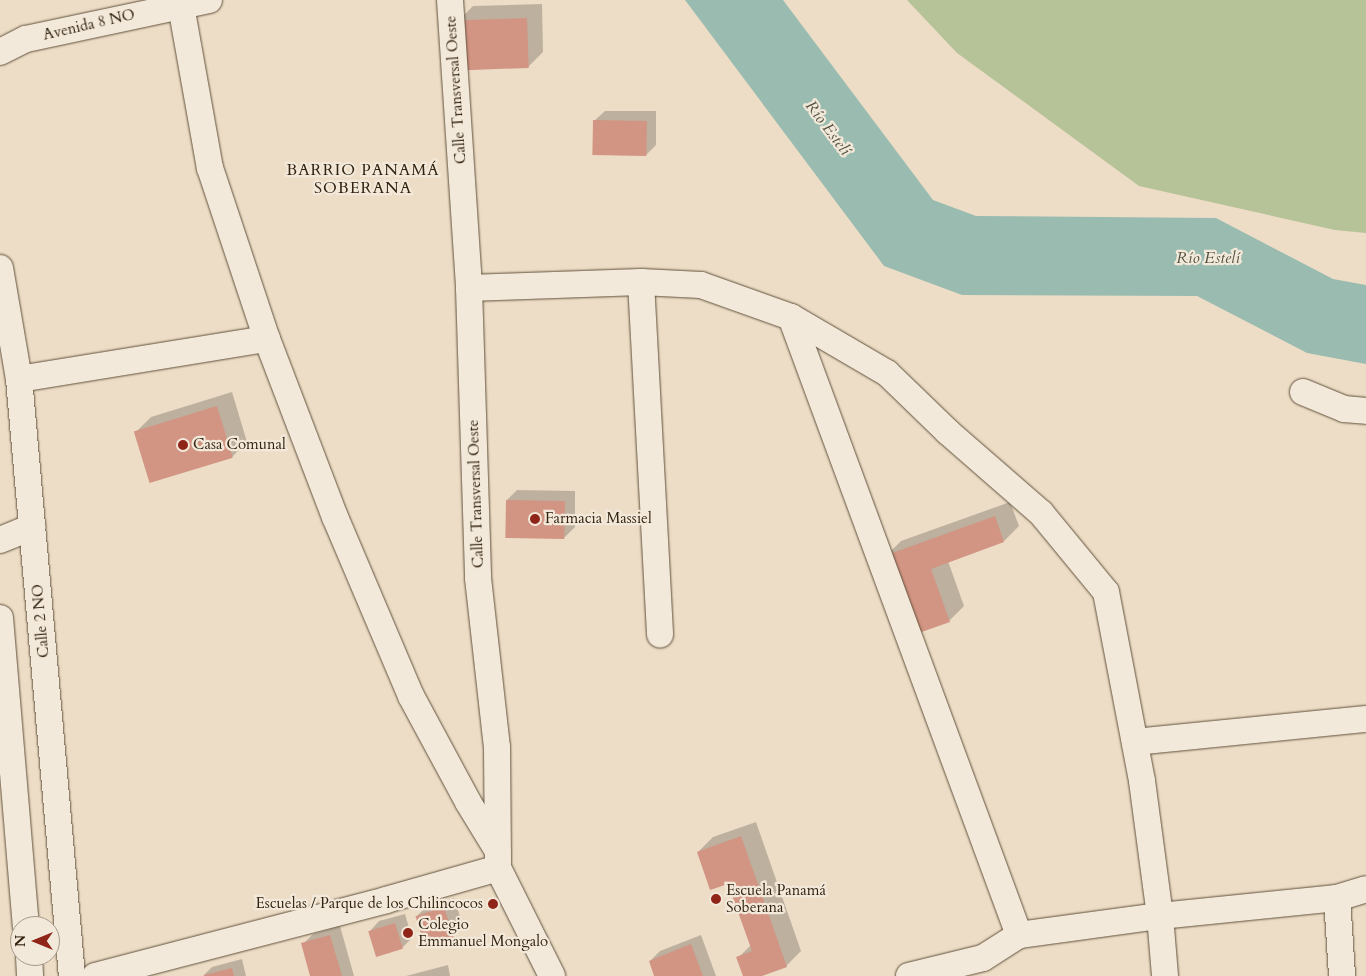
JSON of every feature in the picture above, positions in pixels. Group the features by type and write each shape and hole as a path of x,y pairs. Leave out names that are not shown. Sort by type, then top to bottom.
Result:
{"street":[{"name":"Avenida 8 NO","path":"0,52 26,39 181,2 209,0"},
{"name":"Calle Transversal Oeste","path":"450,0 469,288 478,578 497,747 498,860 552,976"},
{"path":"95,976 386,900 498,860 411,696 335,517 266,339 210,168 181,2"},
{"name":"Calle 2 NO","path":"0,268 20,379 72,976"},
{"path":"641,282 660,634"},
{"path":"469,288 641,282 701,285 791,316 887,373 948,432 1041,514 1106,592 1142,781 1160,916 1165,976"},
{"path":"791,316 1020,935"},
{"path":"20,379 266,339"},
{"path":"1303,392 1344,409 1366,411"},
{"path":"0,540 33,527"},
{"path":"0,618 25,916"},
{"path":"1135,742 1366,719"},
{"path":"909,976 986,967 1020,935 1160,916 1337,898 1366,889"},
{"path":"1337,898 1342,976"}],"green space":[{"path":"907,0 1366,0 1366,233 1335,230 1139,186 957,53"}],"water":[{"name":"Río Estelí","path":"685,0 783,0 933,200 976,216 1216,218 1333,279 1366,285 1366,364 1307,353 1197,296 962,295 884,266"}],"building":[{"path":"527,18 529,68 459,70 457,20"},
{"path":"593,120 647,121 646,156 592,155"},
{"name":"Casa Comunal","path":"217,406 233,458 150,483 134,431"},
{"name":"Farmacia Massiel","path":"506,500 565,501 564,539 505,538"},
{"path":"995,516 1004,542 931,569 950,622 913,635 884,556"},
{"path":"741,836 787,967 762,976 743,976 736,957 752,951 728,884 710,890 697,852"},
{"path":"444,907 454,937 425,947 415,916"},
{"path":"395,923 403,949 376,957 368,931"},
{"path":"330,935 342,976 310,976 301,943"},
{"path":"691,944 703,976 654,976 649,961"},
{"path":"232,968 234,976 204,976 204,975"}],"place":[{"name":"Casa Comunal","path":"183,445"},
{"name":"Farmacia Massiel","path":"535,519"},
{"name":"Escuela Panamá Soberana","path":"716,899"},
{"name":"Escuelas / Parque de los Chilincocos","path":"493,904"},
{"name":"Colegio Emmanuel Mongalo","path":"408,933"}],"district":[{"name":"BARRIO PANAMÁ SOBERANA","path":"363,179"}]}
